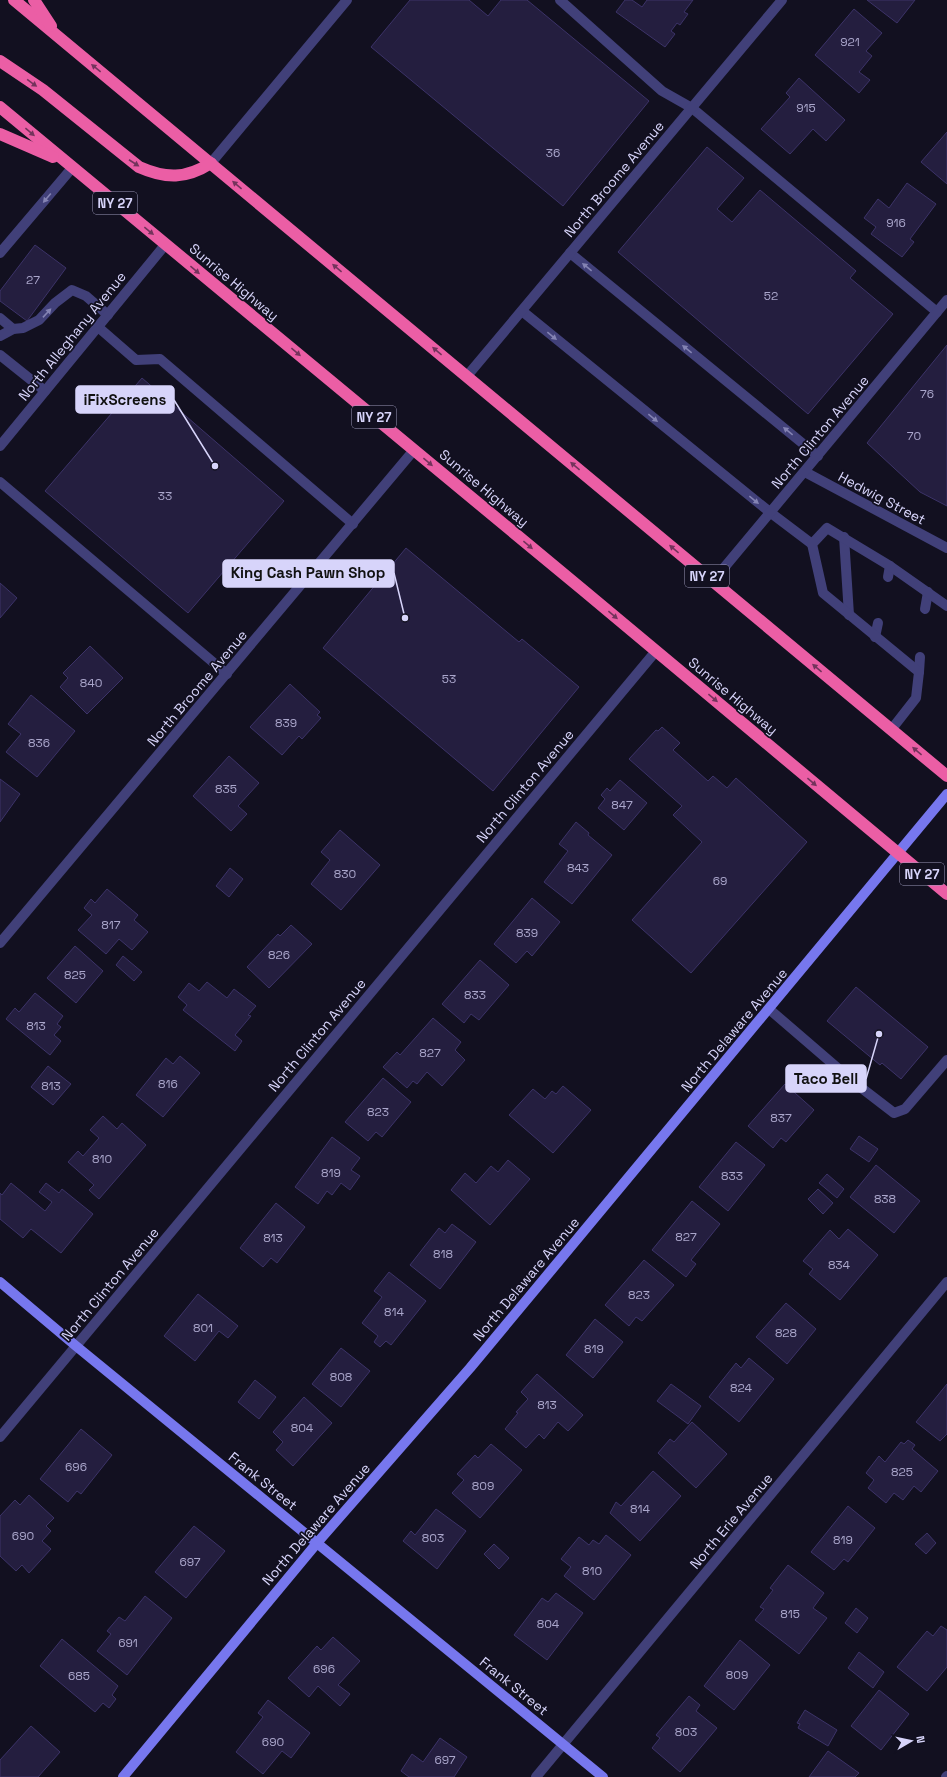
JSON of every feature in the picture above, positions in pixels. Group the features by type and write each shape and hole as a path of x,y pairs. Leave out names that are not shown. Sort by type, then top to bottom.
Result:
{"highway":[{"name":"NY 27","path":"14,0 947,776"},
{"path":"34,0 58,37"},
{"path":"0,61 43,90 139,167 152,172 174,176 187,175 211,163"},
{"name":"Sunrise Highway","path":"0,107 947,894"},
{"path":"0,134 68,165"}],"street":[{"path":"211,163 347,0"},
{"path":"560,0 662,91 692,108 937,312"},
{"name":"North Broome Avenue","path":"467,376 782,0"},
{"path":"0,253 68,165"},
{"name":"North Alleghany Avenue","path":"0,446 165,245"},
{"path":"570,253 818,456"},
{"path":"0,336 13,329 23,328 39,320 55,303 72,290 86,296 108,315"},
{"name":"North Clinton Avenue","path":"713,581 947,300"},
{"path":"522,311 770,513 812,544 823,593 918,672"},
{"path":"0,318 13,329"},
{"path":"98,327 136,360 160,359 353,524"},
{"path":"0,355 45,391"},
{"name":"North Broome Avenue","path":"0,943 414,450"},
{"name":"Hedwig Street","path":"805,472 947,548"},
{"path":"0,482 227,674"},
{"path":"812,544 827,528 890,566 947,606"},
{"path":"844,537 849,615"},
{"path":"888,577 890,566"},
{"path":"925,609 928,592"},
{"path":"875,637 878,623"},
{"name":"North Clinton Avenue","path":"0,1437 656,651"},
{"path":"891,730 916,698 920,657"},
{"name":"North Delaware Avenue","path":"123,1777 317,1543 470,1368 947,794"},
{"path":"769,1009 855,1083 894,1113 905,1109 947,1060"},
{"name":"Frank Street","path":"0,1282 76,1346 564,1744 602,1777"},
{"name":"North Erie Avenue","path":"536,1777 947,1282"}],"building":[{"path":"410,0 469,0 488,16 501,0 527,0 649,101 563,206 371,47"},
{"path":"625,0 632,0 642,7 647,0 693,0 684,12 688,14 680,25 677,23 671,31 675,34 665,47 616,12"},
{"path":"867,0 915,0 897,23"},
{"path":"854,9 882,33 866,51 872,56 859,72 870,80 859,93 815,55"},
{"path":"799,78 845,120 826,141 813,129 790,154 761,129 790,97 786,93"},
{"path":"947,132 947,184 921,162"},
{"path":"707,147 744,178 717,209 732,222 760,190 856,271 850,278 893,314 808,414 618,252"},
{"path":"907,183 936,204 910,239 914,242 902,257 871,234 876,227 864,218 878,199 889,208"},
{"path":"35,245 66,268 27,321 0,301 0,291"},
{"path":"947,345 947,506 920,492 867,443"},
{"path":"142,378 284,501 188,613 45,491"},
{"path":"406,548 519,642 522,639 579,687 493,791 323,648"},
{"path":"0,583 17,598 0,618"},
{"path":"90,646 123,678 87,714 60,687 68,678 63,673"},
{"path":"290,684 320,712 317,715 321,718 302,739 299,736 282,755 250,727"},
{"path":"31,695 75,731 37,777 6,752 21,734 8,724"},
{"path":"662,727 680,743 673,750 708,781 713,776 727,788 736,778 807,842 691,973 632,920 702,842 673,815 682,806 629,759 656,730 658,731"},
{"path":"229,756 259,783 238,806 247,814 231,831 193,796"},
{"path":"0,779 20,794 0,822"},
{"path":"620,780 647,803 624,830 598,808 605,799 601,795 607,788 610,791"},
{"path":"576,822 589,833 588,835 612,855 572,904 544,882 568,851 559,844"},
{"path":"340,830 380,865 341,910 311,884 330,860 321,852"},
{"path":"230,868 243,879 229,897 216,886"},
{"path":"107,889 138,915 134,920 148,932 132,950 119,939 106,954 78,930 92,915 84,908 91,899 95,903"},
{"path":"532,898 560,922 532,956 527,951 516,963 494,944"},
{"path":"291,925 312,944 269,988 247,967 278,934 280,936"},
{"path":"75,946 103,971 76,1003 47,978"},
{"path":"123,956 142,972 134,981 116,965"},
{"path":"480,960 509,985 479,1020 471,1014 464,1023 442,1004"},
{"path":"207,982 227,998 234,989 256,1006 248,1015 251,1016 235,1035 242,1041 235,1051 183,1010 187,1005 178,997 189,983 199,991"},
{"path":"856,987 928,1047 901,1079 882,1063 880,1065 827,1021"},
{"path":"35,993 63,1016 57,1024 61,1027 54,1035 61,1041 50,1055 6,1019 15,1008 19,1012"},
{"path":"433,1018 461,1042 455,1050 465,1060 442,1086 427,1072 417,1084 413,1081 407,1088 383,1067 397,1052 400,1055"},
{"path":"180,1056 200,1073 163,1117 136,1095 166,1058 173,1064"},
{"path":"48,1066 71,1084 53,1105 31,1087"},
{"path":"383,1078 411,1102 382,1137 376,1132 368,1141 345,1122"},
{"path":"785,1084 814,1110 786,1142 781,1138 773,1148 748,1126"},
{"path":"563,1086 591,1110 553,1153 509,1115 533,1089 545,1099 552,1091 556,1094"},
{"path":"103,1116 117,1129 122,1123 146,1145 99,1199 89,1190 94,1185 68,1162 78,1151 83,1156 99,1138 90,1130"},
{"path":"859,1136 878,1149 869,1162 850,1149"},
{"path":"332,1137 360,1158 351,1170 360,1176 350,1190 341,1183 332,1195 327,1191 318,1204 295,1187"},
{"path":"736,1142 765,1165 728,1211 699,1187"},
{"path":"508,1160 530,1179 490,1225 451,1190 465,1173 476,1183 491,1166 498,1172"},
{"path":"876,1165 920,1201 894,1233 850,1197"},
{"path":"827,1174 844,1189 837,1198 819,1183"},
{"path":"11,1183 45,1211 52,1202 39,1192 46,1183 59,1193 62,1189 93,1214 61,1253 31,1229 23,1238 0,1219 0,1193 2,1195"},
{"path":"818,1189 833,1203 823,1214 808,1199"},
{"path":"692,1201 720,1224 691,1260 696,1264 686,1277 652,1250"},
{"path":"276,1203 305,1227 277,1263 271,1258 263,1267 240,1248"},
{"path":"452,1224 476,1242 440,1289 410,1265 439,1228 445,1233"},
{"path":"848,1229 878,1255 840,1300 809,1274 813,1269 803,1261 830,1230 839,1239"},
{"path":"644,1260 674,1285 642,1321 636,1317 629,1326 605,1305"},
{"path":"389,1272 426,1301 391,1345 386,1341 380,1347 374,1342 378,1336 362,1323 382,1297 374,1291"},
{"path":"198,1294 238,1326 228,1338 219,1331 195,1361 164,1336"},
{"path":"786,1303 816,1329 787,1364 756,1337"},
{"path":"595,1319 623,1342 593,1378 566,1355"},
{"path":"341,1348 370,1371 341,1407 312,1384"},
{"path":"749,1358 774,1379 739,1422 709,1397 736,1363 741,1368"},
{"path":"537,1374 583,1415 568,1431 558,1422 544,1439 539,1434 526,1448 505,1429 518,1413 516,1412 528,1399 521,1392"},
{"path":"255,1380 276,1397 259,1419 238,1402"},
{"path":"671,1384 701,1406 688,1424 657,1401"},
{"path":"947,1384 947,1434 940,1441 916,1422"},
{"path":"304,1397 332,1423 293,1466 276,1450 283,1442 273,1432"},
{"path":"692,1422 727,1454 696,1488 658,1453 670,1439 674,1442"},
{"path":"81,1429 112,1455 81,1494 77,1491 68,1502 40,1479"},
{"path":"908,1440 915,1445 912,1449 938,1471 921,1492 914,1486 903,1500 894,1493 886,1503 868,1488 874,1480 866,1473 879,1456 885,1462 901,1442 904,1444"},
{"path":"491,1444 522,1470 480,1518 452,1493 464,1480 457,1474 475,1455 478,1458"},
{"path":"653,1471 681,1496 640,1541 610,1513 616,1502 621,1506"},
{"path":"29,1495 54,1518 46,1526 51,1531 42,1541 51,1549 29,1573 22,1565 16,1571 0,1556 0,1516 15,1500 20,1505"},
{"path":"848,1506 875,1528 848,1562 844,1559 834,1570 811,1552"},
{"path":"436,1509 466,1531 437,1569 403,1541 411,1531 415,1535"},
{"path":"194,1526 225,1551 186,1598 155,1572"},
{"path":"927,1533 936,1543 926,1554 915,1544"},
{"path":"606,1535 631,1555 594,1600 564,1576 571,1567 561,1559 579,1537 589,1545 593,1540 599,1544"},
{"path":"494,1544 509,1558 499,1569 484,1554"},
{"path":"788,1565 824,1593 813,1608 827,1618 799,1654 755,1620 764,1609 760,1607 773,1590 770,1588"},
{"path":"556,1593 583,1613 547,1660 514,1635 542,1598 548,1602"},
{"path":"145,1596 172,1618 127,1675 97,1651 111,1634 107,1631 119,1617 125,1621"},
{"path":"856,1608 868,1618 857,1633 845,1623"},
{"path":"941,1626 947,1630 947,1667 927,1691 897,1667 927,1631 933,1636"},
{"path":"333,1637 360,1661 338,1685 350,1694 340,1706 318,1686 309,1697 288,1678 317,1646 321,1650"},
{"path":"62,1639 118,1686 112,1695 116,1699 109,1708 103,1703 95,1712 40,1666"},
{"path":"740,1640 770,1665 734,1710 704,1686"},
{"path":"859,1652 884,1672 873,1688 848,1668"},
{"path":"879,1690 909,1714 881,1750 851,1726"},
{"path":"689,1696 700,1705 696,1711 717,1728 680,1772 652,1748 660,1738 656,1735"},
{"path":"268,1700 310,1733 291,1758 282,1751 263,1774 236,1752 263,1717 258,1713"},
{"path":"805,1710 837,1730 828,1746 798,1728 800,1724 797,1723"},
{"path":"31,1726 60,1752 38,1777 0,1777 0,1760"},
{"path":"440,1738 467,1757 454,1777 409,1777 401,1771 412,1754 423,1762"},
{"path":"828,1751 859,1773 855,1777 809,1777"}],"place":[{"name":"iFixScreens","path":"215,466"},
{"name":"King Cash Pawn Shop","path":"405,618"},
{"name":"Taco Bell","path":"879,1034"}]}
